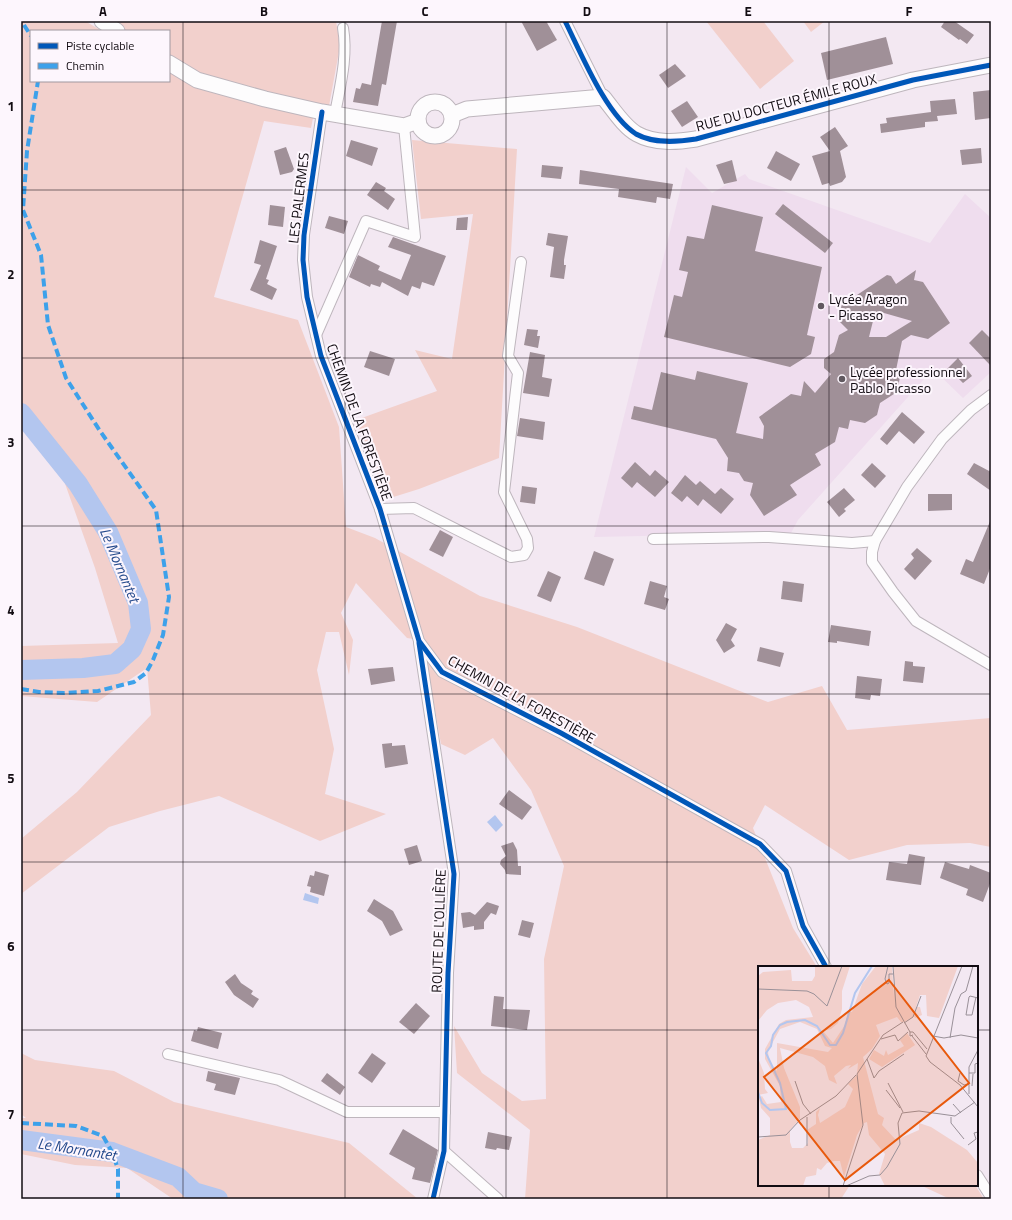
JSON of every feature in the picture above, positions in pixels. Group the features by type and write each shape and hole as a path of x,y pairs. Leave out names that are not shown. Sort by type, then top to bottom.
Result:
{"street":[{"path":"102,21 116,30"},
{"path":"452,115 467,109 603,97 565,21"},
{"name":"LES PALERMES","path":"316,335 306,296 303,260 307,204 328,113 345,60 345,39 343,28"},
{"path":"170,64 197,80 265,99 328,113 411,124 429,136 439,136 450,128 452,115 445,105 434,102 426,104 411,124 415,237 366,221 316,335"},
{"name":"RUE DU DOCTEUR ÉMILE ROUX","path":"603,97 637,134 674,143 696,139 913,80 991,66"},
{"path":"380,509 414,508 511,557 524,555 528,548 527,539 504,492 518,373 508,356 521,262"},
{"name":"CHEMIN DE LA FORESTIÈRE","path":"316,335 321,356 380,509 419,641 442,672 560,733 760,844 786,870 802,926 825,966"},
{"path":"991,395 971,410 942,439 907,487 874,542 872,552 872,562 916,621 991,665"},
{"path":"653,539 769,537 852,543 874,542"},
{"name":"ROUTE DE L'OLLIÈRE","path":"419,641 454,874 448,973 444,1151 433,1199"},
{"path":"168,1054 279,1080 348,1112 445,1112"},
{"path":"444,1151 498,1199"},
{"path":"978,1177 991,1198"}],"shaded area":[{"path":"21,21 85,21 100,30 30,30 30,82 170,82 170,30 118,30 104,21 336,21 340,46 329,106 316,103 311,128 264,121 214,297 298,320 339,427 346,527 375,538 480,596 577,627 768,702 822,686 847,730 991,718 991,847 970,843 907,845 849,860 765,805 753,828 793,928 816,966 758,966 758,1186 849,1186 841,1199 525,1199 530,1130 457,1073 454,1026 482,1073 522,1101 546,1099 544,959 564,866 531,790 493,738 465,755 441,744 428,670 426,641 407,638 356,583 341,613 353,640 349,675 339,632 326,632 317,670 334,749 325,794 386,814 320,841 219,796 160,811 109,827 21,894 21,839 77,792 151,715 147,668 97,702 21,696 21,646 118,643 95,568 63,478 21,425"},
{"path":"706,21 763,21 794,61 760,89"},
{"path":"803,21 825,21 811,32"},
{"path":"412,140 517,149 499,458 419,489 387,499 356,420 437,391 415,350 452,359 473,214 421,219"},
{"name":"Lycée Aragon - Picasso","path":"686,167 712,193 745,174 749,179 930,243 965,194 991,218 991,372 963,398 933,369 798,520 791,533 594,537"},
{"path":"21,1053 35,1060 114,1071 174,1102 349,1143 418,1199 173,1199 127,1168 75,1165 21,1154 21,1118 26,1118 21,1114"},
{"path":"922,1186 976,1186 984,1199 950,1199"}],"water":[{"path":"495,815 503,825 496,832 487,822"},
{"path":"305,893 319,898 318,904 303,900"}],"building":[{"path":"382,21 397,21 386,85 382,84 378,106 353,102 356,88 360,89 362,83 371,85"},
{"path":"521,21 546,21 557,40 537,51"},
{"path":"945,21 954,21 974,35 967,44 941,27"},
{"path":"886,37 893,64 827,80 821,53"},
{"path":"675,64 686,76 668,88 659,75"},
{"path":"991,90 991,118 975,120 973,92"},
{"path":"955,99 957,114 937,116 938,121 925,122 925,127 881,133 880,124 887,123 886,118 931,112 930,101"},
{"path":"687,101 698,117 682,127 671,111"},
{"path":"835,127 848,146 840,151 846,177 842,182 830,186 829,183 822,185 812,156 830,151 820,137"},
{"path":"351,140 378,148 372,166 346,156"},
{"path":"286,147 294,169 292,172 280,175 274,151"},
{"path":"981,148 982,163 962,165 960,150"},
{"path":"776,151 800,164 791,181 767,168"},
{"path":"732,160 737,181 724,184 716,165"},
{"path":"542,165 563,167 561,179 541,177"},
{"path":"580,170 673,184 670,199 657,197 656,203 618,197 619,189 579,184"},
{"path":"376,182 386,188 384,191 395,199 388,210 367,195"},
{"path":"783,204 833,243 825,253 775,214"},
{"path":"270,205 285,207 283,227 268,225"},
{"path":"712,205 763,217 755,251 822,267 807,335 815,337 811,354 790,367 664,337 674,295 682,297 688,272 679,270 687,236 704,239"},
{"path":"329,216 348,221 344,234 325,228"},
{"path":"468,217 467,230 456,230 457,218"},
{"path":"548,233 568,236 564,260 564,265 566,265 564,279 550,277 554,247 546,245"},
{"path":"393,237 446,256 434,286 422,282 420,289 412,286 408,296 382,282 380,287 371,284 370,287 349,277 358,255 380,266 378,270 401,280 411,255 388,247"},
{"path":"260,240 277,246 266,279 269,280 267,284 277,289 272,300 250,290 261,265 254,263"},
{"path":"916,270 914,280 923,282 950,323 928,339 911,335 902,341 896,370 900,377 897,392 880,403 877,415 865,423 850,420 848,429 839,427 835,442 815,454 821,465 790,485 797,495 764,516 750,495 753,483 744,481 739,473 727,471 728,458 716,439 631,419 634,406 652,410 661,372 695,380 697,371 748,383 736,433 763,439 764,426 759,417 791,394 801,396 804,381 815,393 831,374 824,368 824,359 834,352 839,335 848,330 838,320 842,304 847,304 848,301 887,275 891,276 896,284","holes":["875,313 884,313 912,321 886,337 869,337"]},
{"path":"527,329 538,330 537,336 540,336 538,348 524,345"},
{"path":"982,330 991,339 991,366 969,343"},
{"path":"370,351 395,359 389,376 364,367"},
{"path":"530,352 545,355 542,377 552,379 549,397 523,393"},
{"path":"958,358 972,376 963,383 956,376 954,378 946,370"},
{"path":"902,412 925,432 914,444 899,431 887,445 880,439"},
{"path":"520,418 545,422 543,440 517,436"},
{"path":"635,462 650,476 655,470 669,482 655,497 637,482 632,488 621,478"},
{"path":"872,463 886,476 875,488 861,475"},
{"path":"974,463 991,472 991,491 967,474"},
{"path":"685,475 696,485 700,481 715,494 721,488 734,499 721,514 703,499 698,506 687,496 682,502 671,493"},
{"path":"522,486 537,488 535,504 520,502"},
{"path":"844,488 855,500 844,509 846,511 839,517 827,502"},
{"path":"928,494 952,494 952,510 928,511"},
{"path":"991,519 991,566 984,584 960,574 966,559 973,562"},
{"path":"440,530 453,537 443,557 429,550"},
{"path":"917,548 932,561 915,580 904,569 914,558 911,554"},
{"path":"594,551 614,559 604,586 584,579"},
{"path":"548,571 561,577 551,602 537,596"},
{"path":"650,581 667,586 664,597 669,599 665,610 644,604"},
{"path":"783,581 804,584 802,602 781,599"},
{"path":"726,623 737,629 731,640 735,646 724,653 716,640"},
{"path":"831,625 871,631 869,646 837,641 837,643 828,642"},
{"path":"760,647 784,653 780,667 757,661"},
{"path":"905,661 913,662 913,666 925,667 923,683 903,681"},
{"path":"393,667 395,681 371,685 368,669"},
{"path":"857,676 882,679 880,696 871,695 870,700 855,698"},
{"path":"392,743 392,746 405,745 408,764 385,768 382,744"},
{"path":"509,790 532,807 522,820 499,804"},
{"path":"513,842 517,850 518,866 521,866 521,875 506,874 505,870 500,864 501,860 506,856 501,846"},
{"path":"417,845 422,861 409,865 404,849"},
{"path":"909,854 925,857 921,885 886,880 889,862 907,864"},
{"path":"945,862 969,869 970,865 991,873 991,881 983,902 966,895 968,889 940,878"},
{"path":"315,871 329,875 324,896 310,892 311,887 307,886 310,875 314,876"},
{"path":"374,899 393,911 403,930 390,936 382,921 367,911"},
{"path":"487,902 499,906 496,915 491,913 484,922 484,929 474,930 474,926 463,928 461,913 470,912 475,915"},
{"path":"522,920 534,923 530,938 518,935"},
{"path":"235,974 241,983 253,991 251,994 259,999 253,1008 234,995 225,982"},
{"path":"494,996 504,997 503,1009 530,1010 527,1030 491,1026"},
{"path":"416,1003 430,1016 414,1034 399,1022"},
{"path":"198,1027 222,1033 218,1049 191,1041 194,1030 197,1031"},
{"path":"372,1053 386,1063 372,1083 358,1073"},
{"path":"208,1071 240,1078 235,1095 214,1090 216,1084 206,1081"},
{"path":"327,1073 345,1087 340,1095 321,1081"},
{"path":"403,1129 438,1150 430,1183 412,1179 415,1168 389,1154"},
{"path":"488,1132 512,1137 509,1150 485,1148"}],"waterway":[{"name":"Le Mornantet","path":"21,413 78,484 108,532 138,603 141,629 132,649 115,664 83,668 21,670"},
{"name":"Le Mornantet","path":"21,1140 112,1152 178,1177 194,1192 218,1199"}],"marked path":[{"path":"24,25 30,34"},
{"path":"21,689 39,692 64,693 98,691 134,682 146,673 153,660 163,635 169,597 156,510 100,431 66,378 48,325 41,255 23,210 27,151 38,82"},
{"path":"21,1123 76,1126 103,1136 112,1152 118,1169 118,1199"}],"cycle path":[{"path":"565,21 595,82 614,113 636,134 658,141 681,141 696,139 913,80 991,65"},
{"path":"322,112 304,235 303,260 307,297 321,356 380,509 419,641 442,672 561,733 760,844 786,871 803,926 825,966"},
{"path":"419,643 454,874 448,973 444,1151 433,1199"}],"place":[{"name":"Lycée Aragon - Picasso","path":"821,306"},
{"name":"Lycée professionnel Pablo Picasso","path":"842,379"}]}
